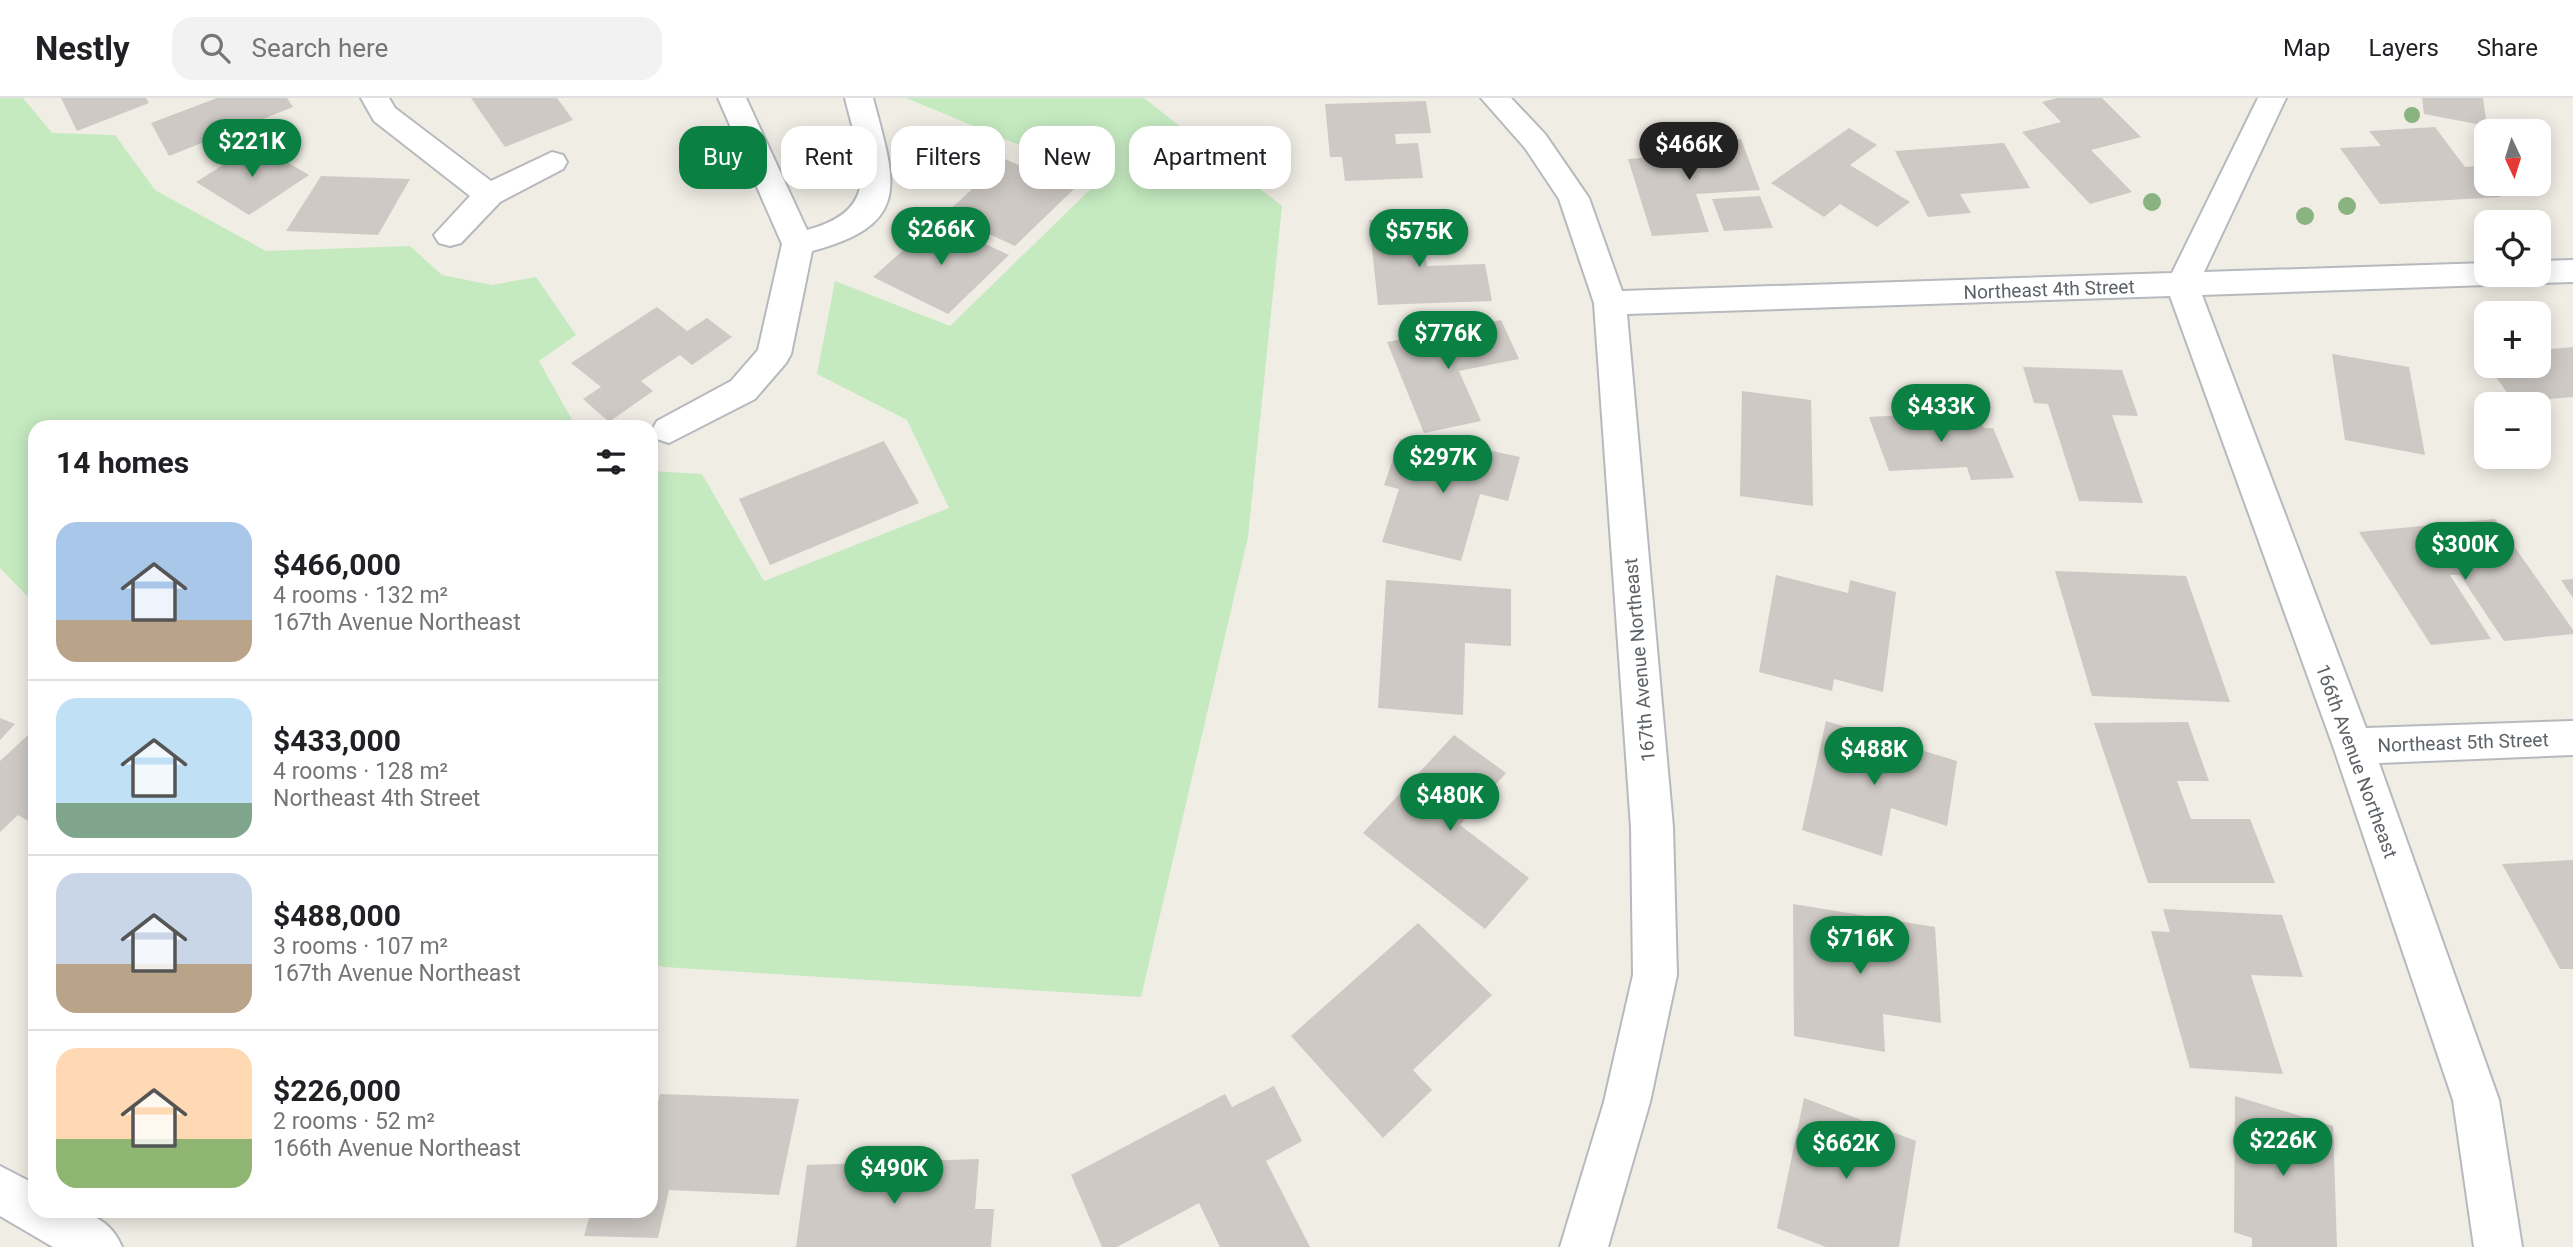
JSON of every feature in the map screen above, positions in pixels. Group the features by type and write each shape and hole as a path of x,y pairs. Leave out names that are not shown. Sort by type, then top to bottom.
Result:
{"street":[{"path":"375,98 384,114 489,195"},
{"path":"669,430 743,390 774,354 798,244 732,98"},
{"path":"798,244 850,227 873,205 878,173 859,98"},
{"name":"167th Avenue Northeast","path":"1495,98 1535,141 1574,198 1610,303 1652,827 1655,975 1627,1102 1584,1247"},
{"path":"2182,285 2272,98"},
{"path":"450,236 489,195 551,162"},
{"path":"2551,272 2573,271"},
{"name":"Northeast 4th Street","path":"1610,303 2474,274"},
{"name":"166th Avenue Northeast","path":"2182,285 2353,746 2476,1100 2498,1247"},
{"name":"Northeast 5th Street","path":"2353,746 2573,738"},
{"path":"0,1189 28,1206"},
{"path":"48,1218 98,1247"}],"green space":[{"path":"0,98 23,98 52,133 115,135 155,190 266,251 410,246 442,275 492,285 536,277 576,335 539,361 572,420 28,420 28,597 0,568"},
{"path":"906,98 1144,98 1180,126 1129,126 1129,189 1260,189 1282,206 1248,537 1141,997 658,965 658,471 702,474 764,581 949,508 907,420 817,374 835,281 950,326 1091,189 1115,189 1115,126 1019,126 1019,145 1005,139 1005,126 973,126"}],"building":[{"path":"61,98 146,98 149,103 77,131"},
{"path":"217,98 287,98 293,107 169,156 151,123"},
{"path":"471,98 557,98 573,120 505,147"},
{"path":"2057,98 2102,98 2141,137 2091,150 2132,192 2090,204 2022,132 2061,122 2042,102"},
{"path":"2422,98 2483,98 2486,119 2474,119 2474,124 2424,114"},
{"path":"1426,101 1431,133 1395,134 1396,144 1418,143 1423,178 1345,181 1342,157 1330,157 1325,104"},
{"path":"2435,127 2465,167 2474,166 2474,196 2501,197 2380,204 2340,148 2381,146 2369,131"},
{"path":"1849,128 1877,145 1850,165 1910,202 1877,227 1840,204 1824,217 1771,183"},
{"path":"1741,139 1760,190 1696,194 1709,232 1652,236 1628,159 1651,157 1647,145"},
{"path":"2004,143 2030,188 1960,194 1971,213 1928,217 1895,151"},
{"path":"256,144 309,175 249,215 196,182"},
{"path":"1005,159 1019,165 1019,189 1074,189 1015,246 945,214 972,189 1005,189"},
{"path":"321,176 410,179 378,235 286,231"},
{"path":"1760,196 1773,228 1724,231 1712,199"},
{"path":"1420,218 1427,266 1485,264 1492,301 1378,305 1369,220"},
{"path":"936,221 1009,255 948,314 873,277"},
{"path":"657,307 687,331 707,318 732,337 692,365 680,355 641,381 653,391 612,420 607,420 583,399 601,387 571,363"},
{"path":"1501,320 1519,359 1459,371 1481,421 1424,433 1387,342"},
{"path":"2573,347 2573,397 2551,399 2551,392 2507,392 2497,378 2551,378 2551,349"},
{"path":"2332,354 2409,367 2425,455 2345,440"},
{"path":"2023,367 2122,370 2138,416 2112,415 2143,503 2079,501 2048,404 2034,403"},
{"path":"1742,391 1811,400 1813,506 1740,496"},
{"path":"1976,411 1984,428 1993,428 2014,478 1971,480 1967,467 1889,471 1869,417"},
{"path":"1400,439 1461,454 1464,445 1520,457 1508,501 1480,494 1461,561 1382,542 1399,489 1384,485"},
{"path":"884,441 919,503 770,565 739,499"},
{"path":"2495,519 2573,630 2573,634 2504,641 2460,575 2450,575 2491,639 2431,645 2359,532"},
{"path":"2055,571 2186,576 2230,702 2092,696"},
{"path":"1776,575 1848,593 1850,580 1896,592 1883,692 1834,679 1832,691 1759,672"},
{"path":"2573,579 2573,598 2561,580"},
{"path":"1386,580 1511,589 1511,646 1465,643 1463,715 1378,708"},
{"path":"0,718 15,724 0,740"},
{"path":"1826,721 1957,761 1947,826 1891,808 1882,856 1802,830"},
{"path":"2188,722 2209,781 2177,781 2191,819 2250,819 2275,883 2148,883 2094,723"},
{"path":"28,735 28,821 18,815 0,832 0,761"},
{"path":"1454,735 1506,773 1460,825 1529,878 1485,929 1363,833"},
{"path":"2573,860 2573,969 2560,969 2502,864"},
{"path":"1793,904 1935,927 1941,1023 1883,1014 1885,1052 1794,1036"},
{"path":"2163,909 2282,915 2303,977 2251,975 2283,1074 2190,1068 2151,931 2170,932"},
{"path":"1418,923 1492,995 1413,1070 1432,1090 1383,1138 1291,1036"},
{"path":"1274,1086 1302,1141 1266,1161 1310,1247 1220,1247 1199,1203 1117,1247 1102,1247 1071,1175 1225,1094 1232,1107"},
{"path":"660,1094 799,1099 779,1195 669,1190 658,1238 584,1236 589,1218 658,1218"},
{"path":"2235,1096 2333,1126 2337,1247 2252,1247 2252,1238 2234,1232"},
{"path":"1804,1098 1916,1141 1899,1247 1826,1247 1777,1228"},
{"path":"979,1159 975,1209 994,1209 991,1247 796,1247 807,1165"}]}
